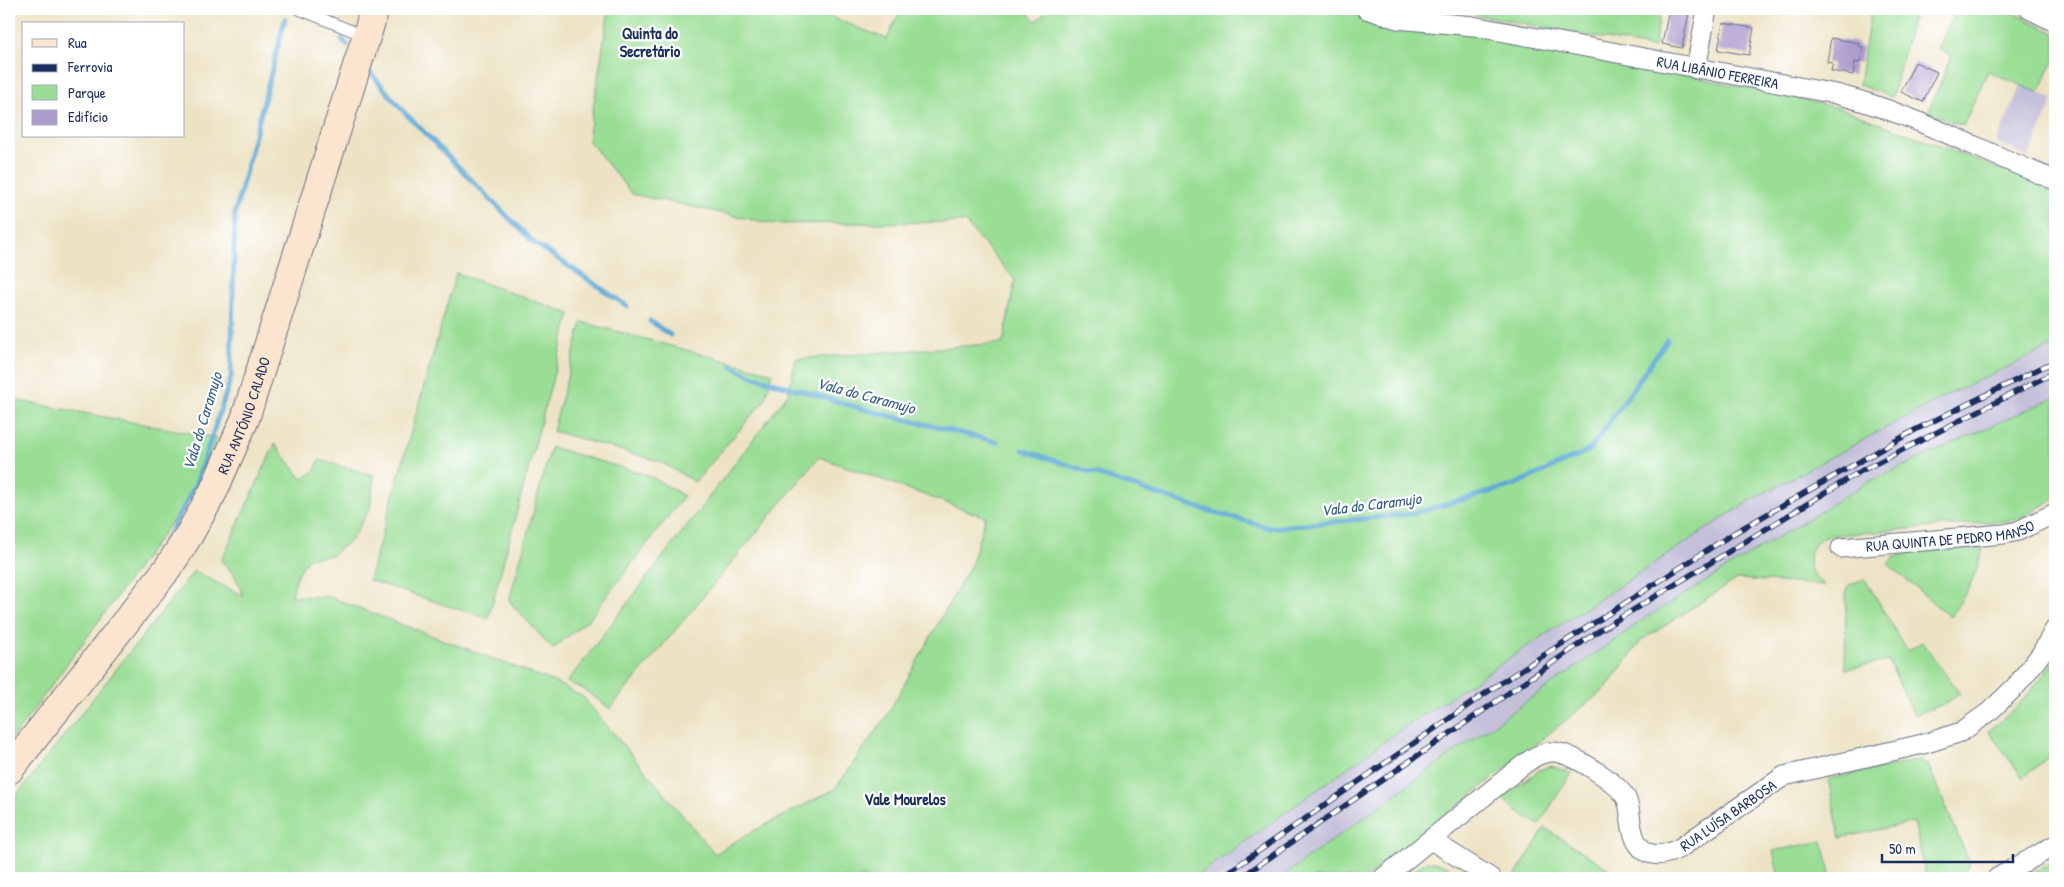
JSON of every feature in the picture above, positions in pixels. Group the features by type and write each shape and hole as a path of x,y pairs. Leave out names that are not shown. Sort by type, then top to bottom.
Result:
{"street":[{"name":"RUA ANTÓNIO CALADO","path":"9,770 168,568 190,535 221,477 245,419 375,9"},
{"name":"RUA LIBÂNIO FERREIRA","path":"1366,9 1398,20 1473,26 1862,100 1951,134 2006,161 2055,180"},
{"path":"1696,69 1707,9"},
{"path":"2029,9 2055,22"},
{"name":"RUA QUINTA DE PEDRO MANSO","path":"1841,548 2004,534 2018,531 2055,513"},
{"name":"RUA LUÍSA BARBOSA","path":"1431,840 1519,768 1537,755 1551,751 1575,759 1621,790 1627,800 1632,830 1644,851 1655,855 1667,855 1784,776 1927,743 1961,732 1988,712 2016,686 2041,654 2055,629"},
{"path":"1383,878 1431,840 1491,878"},
{"path":"1997,878 2055,845"}],"lane":[{"path":"298,9 366,36"}],"shaded area":[{"path":"2021,85 2053,99 2029,157 1996,142"},
{"path":"2055,345 2055,397 1868,482 1649,616 1449,756 1280,878 1194,878 1406,726 1745,503 1949,394"}],"green space":[{"path":"609,9 810,9 887,39 901,9 1023,9 1036,21 1049,9 1349,9 1354,14 1384,28 1431,27 1579,52 1840,108 2055,190 2055,345 1949,394 1749,501 1406,726 1194,878 9,878 9,805 194,571 243,596 235,577 221,561 275,444 302,479 315,471 319,460 374,475 370,509 351,540 332,555 308,558 297,575 292,596 329,597 552,681 583,697 715,854 744,836 835,789 886,717 973,561 985,517 819,457 610,709 585,690 567,682 788,394 796,359 1003,343 1015,280 965,222 773,224 632,194 588,140"},
{"path":"1473,9 1661,9 1654,48 1472,14"},
{"path":"1871,9 1915,9 1892,97 1859,85"},
{"path":"1957,9 2004,9 2055,33 2055,58 2039,93 1988,71 1963,126 1928,112 1952,56 1938,49"},
{"path":"456,273 570,314 488,619 369,580"},
{"path":"582,322 772,373 765,400 695,482 661,462 553,431"},
{"path":"2055,397 2055,499 2015,520 1825,536 1816,543 1809,557 1810,568 1813,574 1824,585 1737,579 1641,641 1605,689 1367,878 1280,878 1449,756 1649,616 1868,482"},
{"path":"9,399 217,438 193,493 9,743"},
{"path":"551,447 650,476 684,496 589,619 553,649 509,601"},
{"path":"1983,548 1978,567 1970,584 1950,617 1888,564 1893,558 1910,552"},
{"path":"1865,579 1907,651 1922,642 1960,694 1944,704 1914,715 1889,661 1845,669 1846,594 1849,585"},
{"path":"2055,659 2055,759 2051,755 2023,778 1988,731 2007,716 2024,698"},
{"path":"1920,760 1928,765 1970,864 1965,874 1926,878 1914,822 1840,838 1828,779"},
{"path":"1551,766 1571,773 1539,825 1513,808 1502,798 1539,770"},
{"path":"1545,828 1620,876 1627,870 1629,878 1514,878"},
{"path":"1823,841 1831,878 1779,878 1773,851"},
{"path":"1427,861 1442,865 1465,878 1403,878"},
{"path":"2055,861 2055,878 2023,878"}],"building":[{"path":"1669,9 1689,13 1682,48 1662,44"},
{"path":"1723,23 1754,28 1749,55 1718,50"},
{"path":"1831,38 1859,43 1858,46 1863,47 1860,63 1855,62 1853,75 1831,71 1833,63 1827,62"},
{"path":"1915,62 1937,72 1923,102 1901,92"}],"waterway":[{"name":"Vala do Caramujo","path":"151,569 196,484 231,378 235,213 285,19"},
{"name":"Vala do Caramujo","path":"342,39 347,45"},
{"name":"Vala do Caramujo","path":"370,72 404,112 533,242 627,306"},
{"name":"Vala do Caramujo","path":"650,321 670,335"},
{"name":"Vala do Caramujo","path":"1023,450 1199,508 1270,528 1411,514 1514,485 1590,450 1667,340"},
{"name":"Vala do Caramujo","path":"731,366 752,376 863,409 997,442"}],"railway":[{"path":"1220,878 1496,686 1734,533 1915,430 2055,361"},
{"path":"1240,878 1597,632 1861,471 2055,372"}],"district":[{"name":"Quinta do Secretário","path":"650,42"},
{"name":"Vale Mourelos","path":"905,799"}]}
